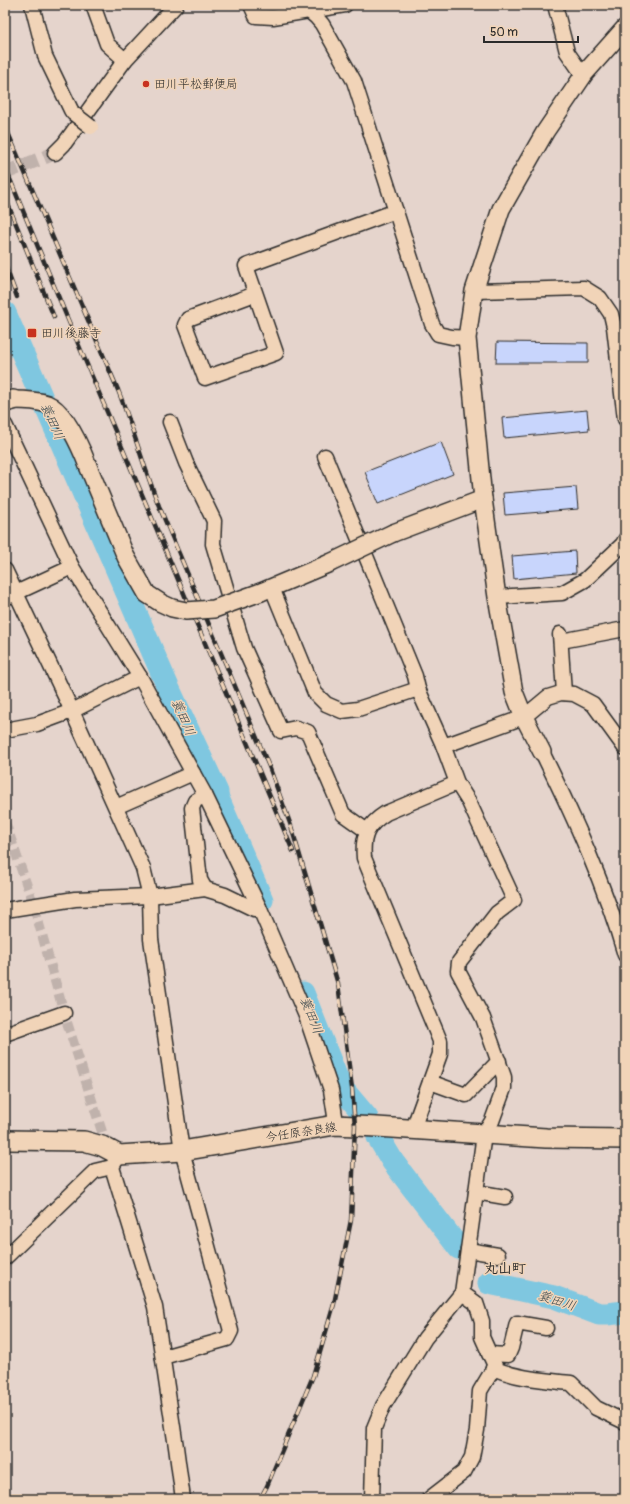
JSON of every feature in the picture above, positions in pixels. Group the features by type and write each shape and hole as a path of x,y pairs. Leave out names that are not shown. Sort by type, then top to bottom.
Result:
{"main road":[{"name":"今任原奈良線","path":"116,1161 335,1125 546,1138 625,1139"},
{"path":"5,1140 84,1141 102,1146 116,1161"}],"street":[{"path":"32,5 45,56 71,110 92,128"},
{"path":"93,5 106,44 125,60"},
{"path":"55,153 64,144 125,60 176,5"},
{"path":"251,5 256,16 273,17 345,5"},
{"path":"555,5 567,52 583,75"},
{"path":"309,11 322,24 354,81 432,324 438,334 467,338"},
{"path":"625,28 583,75 545,132 501,209 474,291 467,338 483,499 497,597 514,692 524,717 562,794 614,916 625,955"},
{"path":"255,294 188,319 186,325 205,378 276,353 246,266 396,211"},
{"path":"474,291 584,288 600,298 611,314 614,327 625,419"},
{"path":"9,401 34,400 48,404 59,413 77,439 126,557 147,594 161,603 186,611 214,609 267,590 330,563 393,533 483,499"},
{"path":"170,422 186,463 214,521 213,544 244,648 281,730 296,728 308,732 343,814 367,831"},
{"path":"5,425 72,567 140,677 193,773 259,908 306,1016 331,1090 335,1125"},
{"path":"325,456 415,676 418,690 443,744 457,784 469,802 514,900 497,913 459,962 458,971 483,1018 504,1077 504,1088 492,1121 484,1134 462,1293 425,1338 380,1413 374,1428 372,1499"},
{"path":"497,597 562,593 585,580 623,544 625,540"},
{"path":"10,596 72,567"},
{"path":"5,570 10,596 72,710 143,868 150,896 151,939 182,1151 231,1331 227,1339 163,1357"},
{"path":"267,590 315,693 326,704 342,711 358,709 418,690"},
{"path":"564,694 561,638 625,629"},
{"path":"5,730 37,724 72,710 140,677"},
{"path":"443,744 524,717 548,697 574,694 593,704 625,748"},
{"path":"116,807 193,773"},
{"path":"413,1129 440,1054 440,1041 364,858 363,844 367,831 376,819 386,813 457,784"},
{"path":"205,795 195,801 192,808 200,880 205,889"},
{"path":"5,910 75,899 150,896 205,889 225,895 254,909 259,908"},
{"path":"5,1034 64,1013"},
{"path":"430,1082 466,1095 499,1061"},
{"path":"5,1258 95,1171 116,1161 155,1307 183,1499"},
{"path":"476,1192 505,1197"},
{"path":"468,1250 498,1255"},
{"path":"429,1499 464,1472 472,1457 477,1430 480,1391 495,1366 482,1337 482,1321 476,1303 462,1293"},
{"path":"489,1354 508,1355 517,1322 546,1328"},
{"path":"493,1368 508,1375 571,1382 596,1408 625,1422"}],"building":[{"path":"497,342 588,343 588,363 496,363"},
{"path":"587,410 589,430 504,438 502,418"},
{"path":"441,442 453,474 378,504 365,472"},
{"path":"576,487 578,509 505,515 503,493"},
{"path":"575,551 576,573 514,579 512,556"}],"waterway":[{"name":"蓑田川","path":"5,313 168,687 217,792 217,796 262,900"},
{"name":"蓑田川","path":"303,993 340,1086 367,1118"},
{"name":"蓑田川","path":"378,1137 393,1162 459,1248"},
{"name":"蓑田川","path":"489,1283 554,1297 599,1314 625,1312"}],"tunnel":[{"path":"5,173 55,153"},
{"path":"5,822 34,906 64,1013 104,1138 102,1146"}],"railway":[{"path":"5,126 118,390 159,506 270,769 291,826 338,984 352,1088 355,1126 351,1220 334,1304 313,1376 267,1486 260,1499"},
{"path":"5,167 66,315 293,851"},
{"path":"5,197 54,317"},
{"path":"5,265 17,297"}],"place":[{"name":"田川平松郵便局","path":"146,84"},
{"name":"田川後藤寺","path":"32,333"}],"district":[{"name":"丸山町","path":"505,1268"}]}
